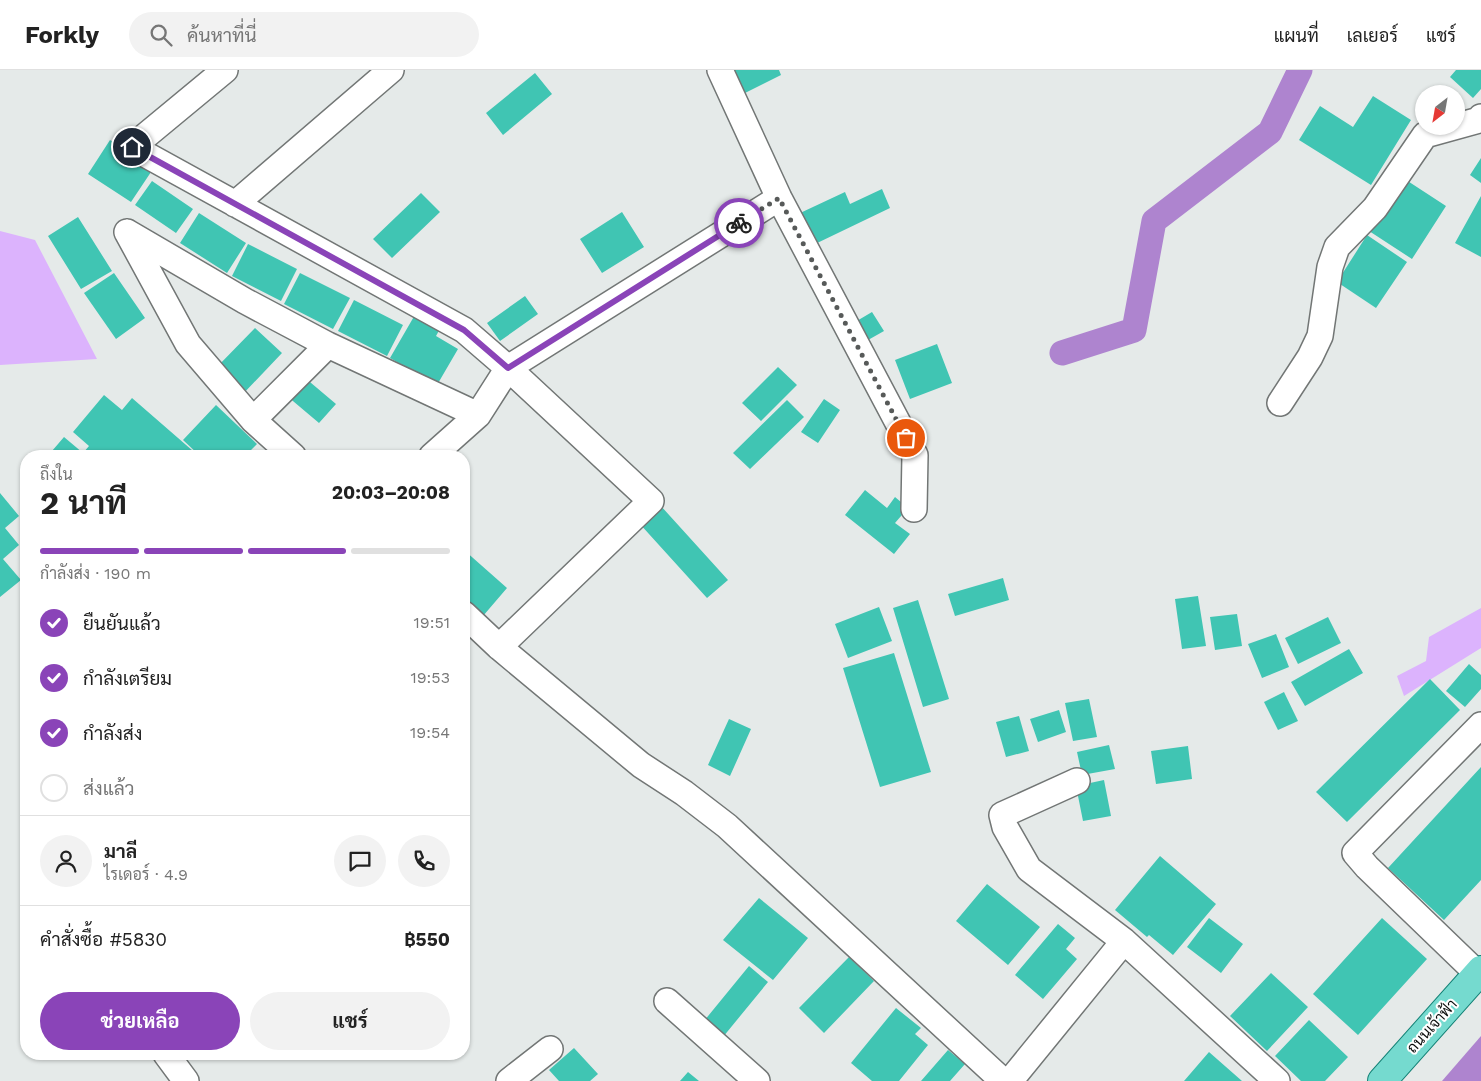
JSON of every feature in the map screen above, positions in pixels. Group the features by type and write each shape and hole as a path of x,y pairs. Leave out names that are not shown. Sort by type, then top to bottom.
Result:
{"main road":[{"name":"ถนนเจ้าฟ้า","path":"1382,1081 1479,972"}],"street":[{"path":"225,70 132,147 464,330 508,368 651,501 499,647"},
{"path":"235,204 391,70"},
{"path":"720,70 779,198 915,455 914,509"},
{"path":"1280,402 1310,357 1320,336 1330,266 1337,247 1375,208 1425,135 1479,120 1481,117"},
{"path":"439,450 478,415 508,368 779,198"},
{"path":"286,450 253,420 188,344 127,232 245,301 328,345 478,415"},
{"path":"253,420 328,345"},
{"path":"470,620 499,647 642,765 684,793 727,826 1003,1081"},
{"path":"1479,972 1367,867 1355,853 1481,724"},
{"path":"1077,781 1002,815 1005,827 1029,869 1124,941 1277,1081"},
{"path":"1010,1081 1124,941"},
{"path":"667,1001 757,1081"},
{"path":"523,1077 550,1049"},
{"path":"170,1060 186,1081"}],"shaded area":[{"path":"0,231 35,240 97,359 0,365"},
{"path":"1481,608 1481,648 1404,696 1397,676 1426,661 1429,637"},
{"path":"1481,1036 1481,1081 1442,1081"}],"building":[{"path":"724,70 779,70 781,75 737,97"},
{"path":"1456,70 1481,70 1481,89 1473,98 1465,91 1465,85 1459,85 1450,77"},
{"path":"535,73 552,94 503,135 486,113"},
{"path":"1373,96 1411,120 1371,185 1299,140 1320,106 1353,127"},
{"path":"110,140 153,169 131,202 88,174"},
{"path":"1481,158 1481,183 1470,175"},
{"path":"1400,176 1446,206 1412,259 1366,229"},
{"path":"152,181 193,209 176,233 135,205"},
{"path":"882,189 890,208 813,245 798,214 845,192 850,204"},
{"path":"421,193 440,212 392,258 373,239"},
{"path":"1481,196 1481,257 1455,243"},
{"path":"622,212 644,247 602,273 580,239"},
{"path":"199,213 246,243 227,273 180,243"},
{"path":"78,217 112,271 81,289 48,236"},
{"path":"1367,235 1407,262 1376,308 1337,282"},
{"path":"248,244 297,269 281,301 232,276"},
{"path":"114,273 145,318 116,339 84,293"},
{"path":"300,273 350,298 333,329 284,304"},
{"path":"525,296 538,314 500,341 487,323"},
{"path":"354,300 403,325 387,356 338,331"},
{"path":"872,312 884,331 861,344 850,325"},
{"path":"416,313 441,327 436,336 458,349 437,385 390,358"},
{"path":"255,328 282,353 242,395 215,369"},
{"path":"937,344 952,383 910,399 895,360"},
{"path":"778,367 797,385 761,421 742,403"},
{"path":"304,377 336,404 319,423 287,396"},
{"path":"104,395 122,410 132,398 192,450 86,450 89,446 73,432"},
{"path":"824,399 840,410 818,443 801,432"},
{"path":"787,400 804,417 750,469 733,453"},
{"path":"216,405 257,444 251,450 194,450 183,440"},
{"path":"64,437 79,450 53,450"},
{"path":"865,490 887,508 895,497 908,508 895,523 910,534 894,554 845,515"},
{"path":"0,493 19,516 5,528 19,545 3,559 20,581 0,597"},
{"path":"660,505 728,580 707,598 639,523"},
{"path":"470,555 507,588 483,616 470,604"},
{"path":"1003,578 1009,600 955,616 948,594"},
{"path":"1198,596 1206,646 1182,649 1175,599"},
{"path":"918,600 949,699 923,707 893,608"},
{"path":"879,607 892,641 848,658 835,624"},
{"path":"1237,614 1242,646 1215,650 1210,617"},
{"path":"1328,617 1341,643 1298,664 1285,638"},
{"path":"1276,634 1289,667 1262,678 1248,644"},
{"path":"1349,649 1363,673 1305,706 1291,682"},
{"path":"894,653 931,772 880,787 843,668"},
{"path":"1469,664 1481,675 1481,689 1465,707 1446,691"},
{"path":"1430,679 1460,710 1347,822 1316,792"},
{"path":"1284,692 1298,721 1278,730 1264,702"},
{"path":"1089,699 1097,737 1073,741 1065,703"},
{"path":"1059,710 1066,732 1038,742 1030,719"},
{"path":"1019,716 1029,751 1006,757 996,722"},
{"path":"729,719 751,729 730,776 708,765"},
{"path":"1109,745 1115,769 1082,775 1077,752"},
{"path":"1188,746 1192,779 1156,784 1151,751"},
{"path":"1481,767 1481,880 1444,920 1388,868"},
{"path":"1104,780 1111,816 1083,821 1076,786"},
{"path":"1160,856 1216,904 1173,955 1149,935 1147,937 1115,910"},
{"path":"987,884 1040,927 1008,965 956,921"},
{"path":"759,898 808,938 773,980 723,940"},
{"path":"1209,918 1243,944 1221,973 1187,947"},
{"path":"1382,918 1427,959 1358,1035 1313,994"},
{"path":"1058,924 1075,938 1066,949 1077,959 1043,999 1015,975"},
{"path":"849,957 874,981 824,1033 799,1008"},
{"path":"749,966 768,982 723,1037 704,1021"},
{"path":"1271,973 1308,1007 1267,1051 1230,1016"},
{"path":"896,1008 921,1028 915,1034 928,1045 899,1081 872,1081 851,1063"},
{"path":"1309,1020 1348,1057 1325,1081 1301,1081 1275,1056"},
{"path":"574,1048 598,1074 590,1081 559,1081 549,1070"},
{"path":"948,1050 965,1064 950,1081 921,1081"},
{"path":"1209,1052 1242,1081 1184,1081"},
{"path":"688,1072 699,1081 680,1081"}],"waterway":[{"path":"1062,353 1134,330 1154,221 1270,132 1300,70"}],"way so far":[{"path":"739,223 779,198 906,438"}],"route":[{"path":"132,147 464,330 508,368 739,223"}]}
